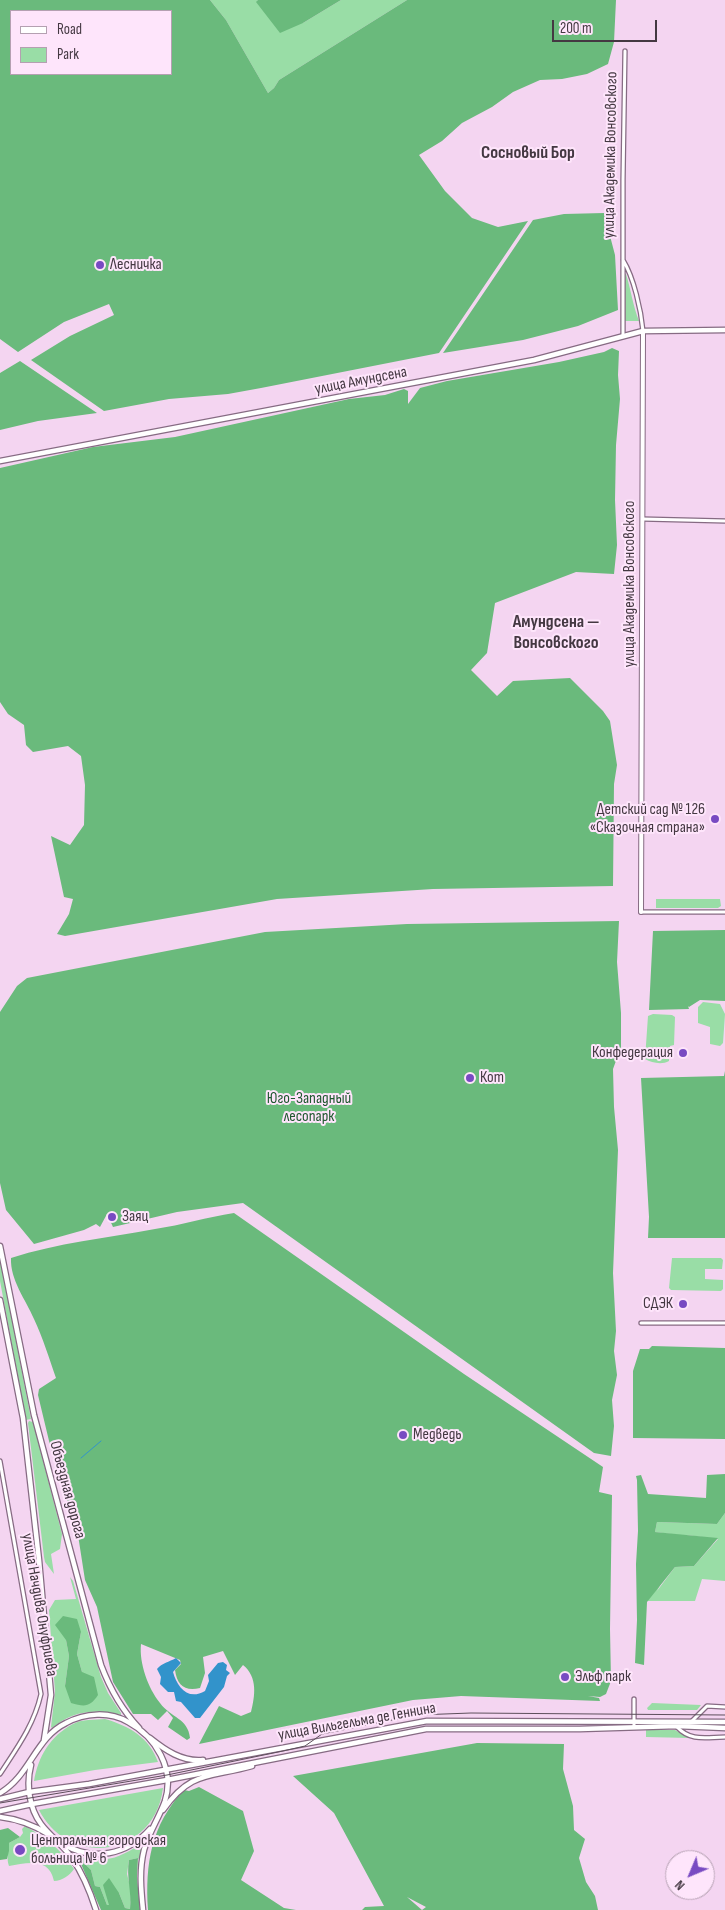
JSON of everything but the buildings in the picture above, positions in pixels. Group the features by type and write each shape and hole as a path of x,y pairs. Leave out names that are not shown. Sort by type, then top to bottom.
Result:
{"main road":[{"name":"улица Амундсена","path":"0,461 515,364 643,331 725,330"},
{"name":"Объездная дорога","path":"0,1246 34,1415 101,1665 118,1703 139,1728"},
{"name":"Объездная дорога","path":"0,1300 23,1418 39,1560 51,1696 44,1740"},
{"path":"0,1793 16,1782 44,1740 61,1725 88,1715 118,1717 139,1728 164,1749 185,1758 198,1760 217,1759"},
{"name":"улица Вильгельма де Геннина","path":"0,1799 29,1792 166,1770 427,1721 725,1722"},
{"name":"улица Вильгельма де Геннина","path":"0,1811 438,1728 580,1729 677,1726 725,1728"},
{"path":"143,1910 141,1876 143,1856 153,1825 164,1802 167,1780 166,1770 158,1750 150,1737"},
{"path":"157,1818 173,1796 192,1781 279,1758"},
{"path":"33,1759 29,1778 29,1792 32,1804 41,1824 71,1856 80,1870 96,1910"},
{"path":"0,1817 23,1822 51,1836"},
{"path":"57,1841 80,1852 91,1854 112,1853 130,1846 153,1825"}],"street":[{"name":"улица Академика Вонсовского","path":"623,336 625,51"},
{"name":"улица Академика Вонсовского","path":"623,260 627,266 643,331 641,912"},
{"path":"643,519 725,521"},
{"path":"641,912 725,912"},
{"path":"641,1323 725,1323"},
{"name":"улица Начдива Онуфриева","path":"0,1461 41,1694 30,1728 0,1774"},
{"path":"634,1699 634,1727"},
{"path":"692,1721 707,1706 725,1707"},
{"name":"улица Вильгельма де Геннина","path":"677,1726 683,1733 691,1737 725,1737"}],"green space":[{"path":"0,0 210,0 226,20 268,93 279,80 407,0 616,0 614,42 608,64 587,74 562,79 540,80 513,92 492,107 462,123 442,141 419,155 445,191 472,218 498,227 528,221 439,353 228,394 169,399 104,411 31,360 70,336 114,315 109,304 64,322 18,352 0,339"},
{"path":"210,0 258,0 257,2 303,23 341,0 407,0 279,80 268,93 226,20"},
{"path":"258,0 341,0 303,23 280,33 256,2"},
{"path":"604,213 615,255 618,310 578,326 523,340 443,353 533,220 564,214"},
{"path":"626,274 639,321 625,321"},
{"path":"612,348 619,351 620,399 616,445 615,500 617,545 614,574 576,572 495,603 487,653 471,670 497,696 513,681 570,678 603,711 610,721 617,765 614,784 613,886 433,889 277,899 65,936 57,934 69,914 73,899 64,897 51,836 70,845 84,825 85,785 81,756 68,746 33,752 26,745 24,725 8,714 0,702 0,468 93,447 175,437 349,399 385,395 404,389 408,391 408,404 420,388 447,381 559,362 604,352"},
{"path":"20,361 97,413 38,421 0,430 0,373"},
{"path":"656,899 720,899 721,906 718,908 656,908"},
{"name":"Юго-Западный лесопарк","path":"619,921 617,962 621,1013 621,1047 613,1069 618,1150 613,1273 616,1331 614,1351 617,1375 612,1400 614,1426 611,1456 594,1453 243,1203 177,1212 113,1227 107,1214 100,1227 96,1224 84,1230 34,1244 6,1210 0,1183 0,1012 17,986 27,978 265,932 407,924"},
{"path":"725,930 725,1001 700,1000 688,1006 689,1009 649,1010 653,931"},
{"path":"703,1002 720,1004 725,1014 723,1043 720,1046 710,1044 710,1027 698,1023 698,1007"},
{"path":"653,1014 672,1015 675,1017 674,1045 670,1046 669,1061 663,1063 651,1062 645,1059 648,1016"},
{"path":"725,1071 725,1238 648,1238 649,1217 641,1078 724,1076"},
{"path":"234,1213 464,1374 603,1467 599,1492 612,1495 611,1681 606,1694 600,1697 588,1696 599,1698 600,1701 461,1696 413,1700 199,1744 219,1706 241,1716 251,1712 254,1700 254,1687 251,1675 243,1665 235,1675 223,1651 203,1657 205,1673 200,1688 186,1688 180,1683 176,1675 175,1670 181,1664 180,1660 141,1644 141,1659 145,1675 152,1690 164,1708 183,1722 189,1731 190,1738 187,1740 168,1727 173,1718 167,1711 158,1720 151,1714 133,1714 113,1682 97,1607 85,1580 78,1535 50,1445 38,1395 39,1389 56,1378 37,1326 13,1274 11,1258 64,1245"},
{"path":"0,1258 31,1419 26,1420 0,1281"},
{"path":"672,1258 721,1258 723,1260 722,1269 705,1269 705,1279 723,1280 723,1289 721,1291 671,1290 669,1288"},
{"path":"652,1346 725,1348 725,1439 633,1438 633,1371 640,1349 649,1349"},
{"path":"29,1421 33,1422 62,1534 60,1549 51,1554 54,1574 45,1562 44,1557"},
{"path":"725,1474 725,1513 717,1524 657,1522 655,1532 718,1538 694,1566 675,1567 647,1602 644,1665 635,1663 638,1531 636,1476 641,1475 648,1494 706,1498 707,1475"},
{"path":"725,1513 725,1581 702,1579 695,1601 647,1601 679,1535 655,1532 657,1522 717,1524","holes":["686,1535 718,1539 694,1566 675,1567 657,1591"]},
{"path":"70,1577 73,1581 101,1677 121,1715 85,1712 76,1714 52,1728 55,1692 49,1610 55,1600 76,1599","holes":["81,1632 77,1654 82,1672 65,1686 69,1656 66,1640"]},
{"path":"63,1616 77,1619 81,1632 77,1654 82,1672 94,1677 98,1695 87,1705 71,1703 65,1686 69,1656 66,1640 55,1625"},
{"path":"652,1703 701,1705 697,1710 648,1710 647,1708"},
{"path":"105,1719 130,1729 144,1739 158,1762 95,1770 34,1781 46,1748 58,1735 76,1722"},
{"path":"646,1730 675,1730 690,1738 646,1737"},
{"path":"477,1743 564,1744 563,1769 573,1806 574,1830 585,1839 579,1858 586,1882 595,1896 598,1910 362,1910 365,1907 384,1906 334,1813 293,1776","holes":["407,1897 426,1907 422,1910"]},
{"path":"199,1787 243,1811 254,1851 241,1880 284,1908 296,1910 148,1910 149,1861 157,1831 173,1803 184,1790 189,1791"},
{"path":"163,1788 157,1811 145,1829 128,1841 110,1847 90,1847 70,1841 53,1829 39,1810"},
{"path":"25,1826 46,1839 69,1862 74,1869 63,1879 54,1881 47,1868 36,1863 9,1866 9,1843 20,1837"},
{"path":"8,1828 20,1837 9,1843 7,1859 0,1860 0,1830"},
{"path":"141,1844 143,1845 140,1861 138,1858 129,1860 127,1874 131,1890 130,1909 125,1908 119,1893 110,1906 107,1905 100,1887 95,1886 91,1870 83,1862 81,1864 76,1856 110,1859 124,1854"},
{"path":"138,1858 137,1877 140,1910 101,1910 81,1864 83,1862 91,1870 95,1886 100,1887 107,1905 109,1905 103,1885 109,1878 119,1893 125,1908 130,1909 129,1860"}],"water":[{"path":"176,1658 181,1663 173,1672 177,1683 184,1691 193,1694 205,1691 209,1681 208,1675 218,1663 223,1662 227,1665 226,1670 230,1673 227,1676 224,1687 200,1718 195,1718 181,1702 176,1701 174,1692 168,1692 160,1684 161,1677 157,1669"}],"waterway":[{"path":"81,1458 101,1441"}],"tram line":[{"path":"0,1803 167,1775 283,1751 305,1746 322,1734 417,1715 471,1713 725,1715"}],"place":[{"name":"Лесничка","path":"100,265"},
{"name":"Детский сад № 126 «Сказочная страна»","path":"715,819"},
{"name":"Конфедерация","path":"683,1053"},
{"name":"Кот","path":"470,1078"},
{"name":"Заяц","path":"112,1217"},
{"name":"СДЭК","path":"683,1304"},
{"name":"Медведь","path":"403,1435"},
{"name":"Эльф парк","path":"565,1677"},
{"name":"Центральная городская больница № 6","path":"20,1850"}],"district":[{"name":"Сосновый Бор","path":"528,153"},
{"name":"Амундсена — Вонсовского","path":"556,632"}]}
